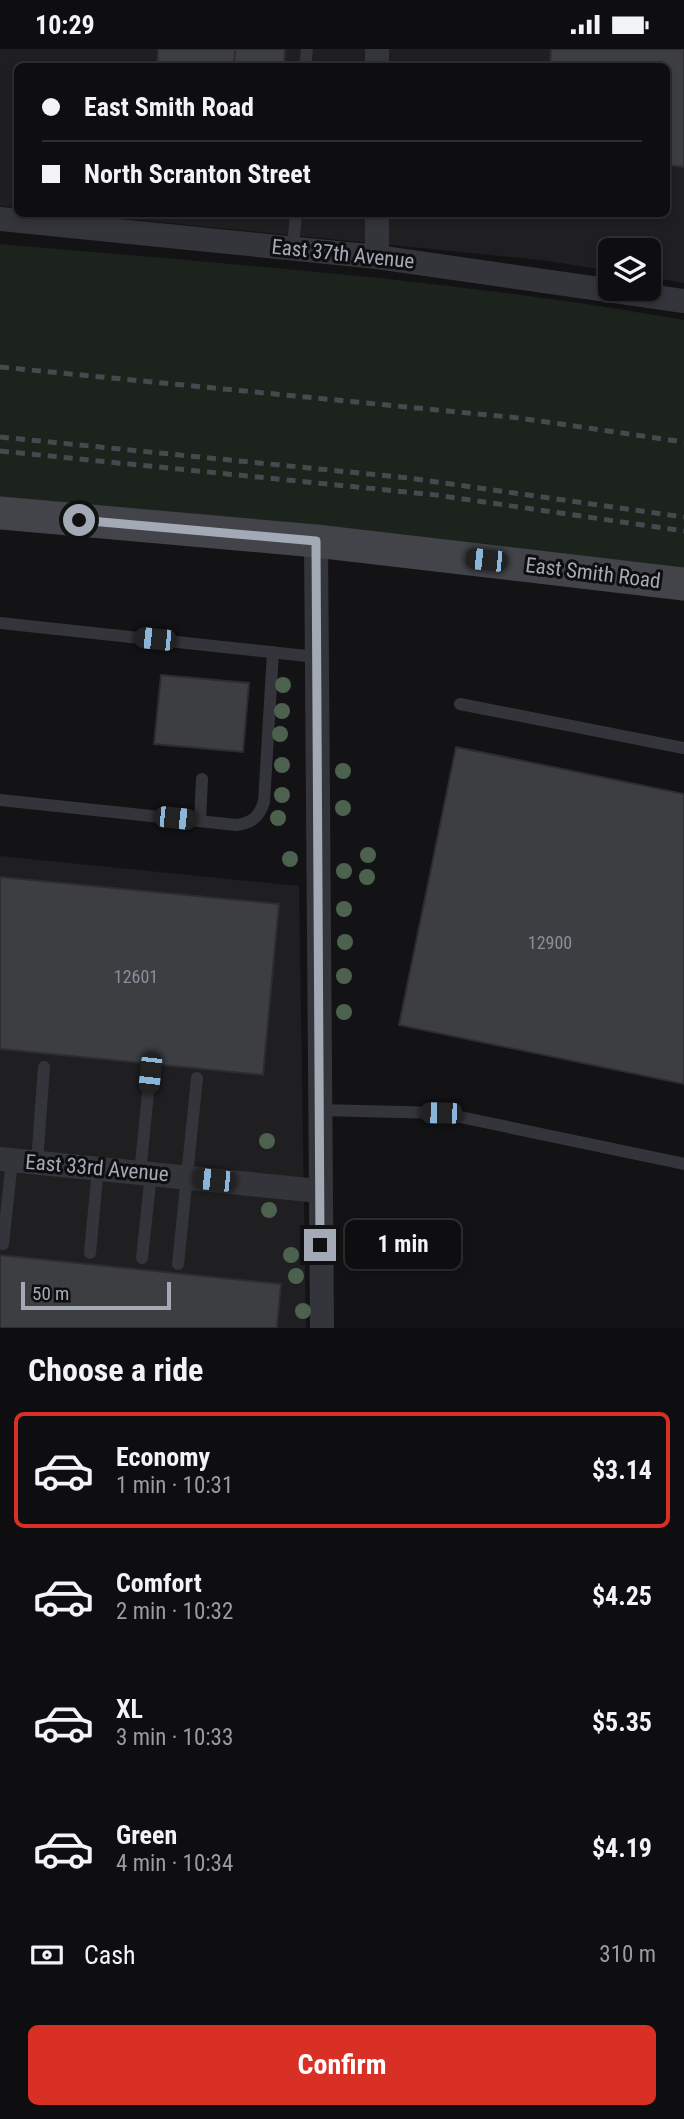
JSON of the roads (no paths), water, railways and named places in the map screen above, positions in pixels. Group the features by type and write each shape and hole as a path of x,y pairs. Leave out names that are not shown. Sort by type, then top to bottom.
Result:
{"street":[{"path":"377,217 377,257"},
{"name":"East 37th Avenue","path":"0,219 377,257 684,301"},
{"name":"East Smith Road","path":"0,513 316,541 684,584"},
{"path":"316,541 318,1110 322,1328"},
{"name":"East 33rd Avenue","path":"16,1161 319,1191"}],"lane":[{"path":"293,248 296,217"},
{"path":"0,623 317,657"},
{"path":"0,800 249,824 261,810 266,785 273,652"},
{"path":"460,704 684,748"},
{"path":"200,821 202,779"},
{"path":"3,1244 16,1161 44,1067"},
{"path":"142,1258 150,1073"},
{"path":"178,1264 197,1078"},
{"path":"318,1110 441,1113 684,1164"},
{"path":"90,1253 98,1168"}],"railway":[{"path":"0,367 519,418 684,442"},
{"path":"0,437 409,478 684,517"},
{"path":"0,451 436,495 684,531"}]}
